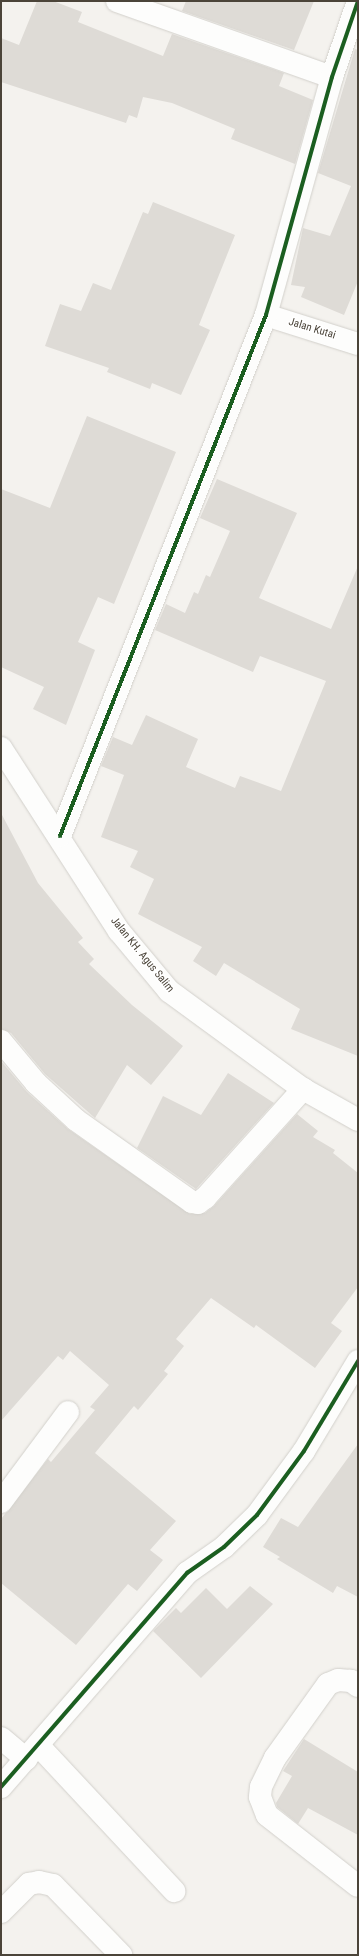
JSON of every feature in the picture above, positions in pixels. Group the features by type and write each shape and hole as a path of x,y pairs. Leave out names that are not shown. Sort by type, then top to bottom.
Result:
{"street":[{"path":"117,1 332,77"},
{"path":"60,836 266,315 332,77 358,1"},
{"name":"Jalan Kutai","path":"266,315 358,344"},
{"name":"Jalan KH. Agus Salim","path":"1,748 60,836 119,931 169,991 303,1089 358,1120"},
{"path":"1,1041 36,1083 76,1120 192,1202 198,1203 205,1198 303,1089"},
{"path":"1,1787 187,1573 224,1547 257,1515 304,1451 358,1361"},
{"path":"1,1502 68,1412"},
{"path":"358,1686 338,1680 328,1684 275,1758 260,1797 267,1815 358,1886"},
{"path":"1,1738 32,1752 174,1891"},
{"path":"1,1912 29,1884 39,1882 53,1885 121,1955"}],"building":[{"path":"37,1 53,1 82,12 78,22 163,56 172,34 284,73 279,86 313,100 295,164 231,139 235,129 172,103 143,97 137,118 129,115 126,123 1,82 1,38 19,45"},
{"path":"186,1 314,1 294,50 182,11"},
{"path":"355,49 358,50 358,281 344,315 301,297 305,287 291,285 303,228 330,236 351,186 318,173"},
{"path":"153,202 235,235 199,325 210,330 181,395 152,383 150,389 107,372 109,368 45,346 60,304 81,311 93,283 111,290 143,212 148,214"},
{"path":"87,416 176,452 114,604 98,597 78,642 95,650 66,725 33,709 44,687 1,667 1,489 50,508"},
{"path":"217,479 297,513 259,598 331,629 358,566 358,1056 291,1029 300,1009 224,963 216,976 193,961 202,947 138,914 154,879 130,867 138,851 101,837 124,775 101,766 113,737 132,745 146,715 198,739 186,767 235,788 240,776 281,791 326,681 260,656 253,672 155,630 166,604 185,613 194,592 198,594 206,575 210,577 230,531 200,518"},
{"path":"1,813 38,883 83,938 78,942 94,959 89,964 132,1005 183,1046 151,1085 127,1065 95,1118 45,1074 11,1033 1,1029"},
{"path":"1,1061 27,1092 68,1129 190,1214 205,1213 214,1206 297,1114 318,1131 313,1137 335,1150 333,1153 358,1173 358,1287 331,1323 342,1331 315,1368 256,1325 254,1328 211,1298 176,1339 184,1346 164,1371 168,1374 138,1410 134,1406 95,1453 176,1521 150,1550 163,1560 137,1591 128,1584 76,1645 1,1583 1,1519 48,1459 51,1462 95,1410 90,1407 109,1385 70,1351 63,1360 58,1356 1,1421"},
{"path":"228,1073 274,1103 196,1189 137,1148 163,1096 201,1115"},
{"path":"358,1444 358,1597 337,1586 333,1593 277,1559 280,1557 263,1547 281,1518 298,1527"},
{"path":"250,1586 273,1604 201,1678 153,1631 176,1608 181,1613 206,1588 227,1609"},
{"path":"304,1739 358,1772 358,1835 308,1808 298,1824 277,1807 276,1803 292,1776 283,1771"}],"cycle path":[{"path":"60,836 266,315 332,77 358,1"},
{"path":"1,1787 187,1573 224,1547 257,1515 304,1451 358,1361"}]}
